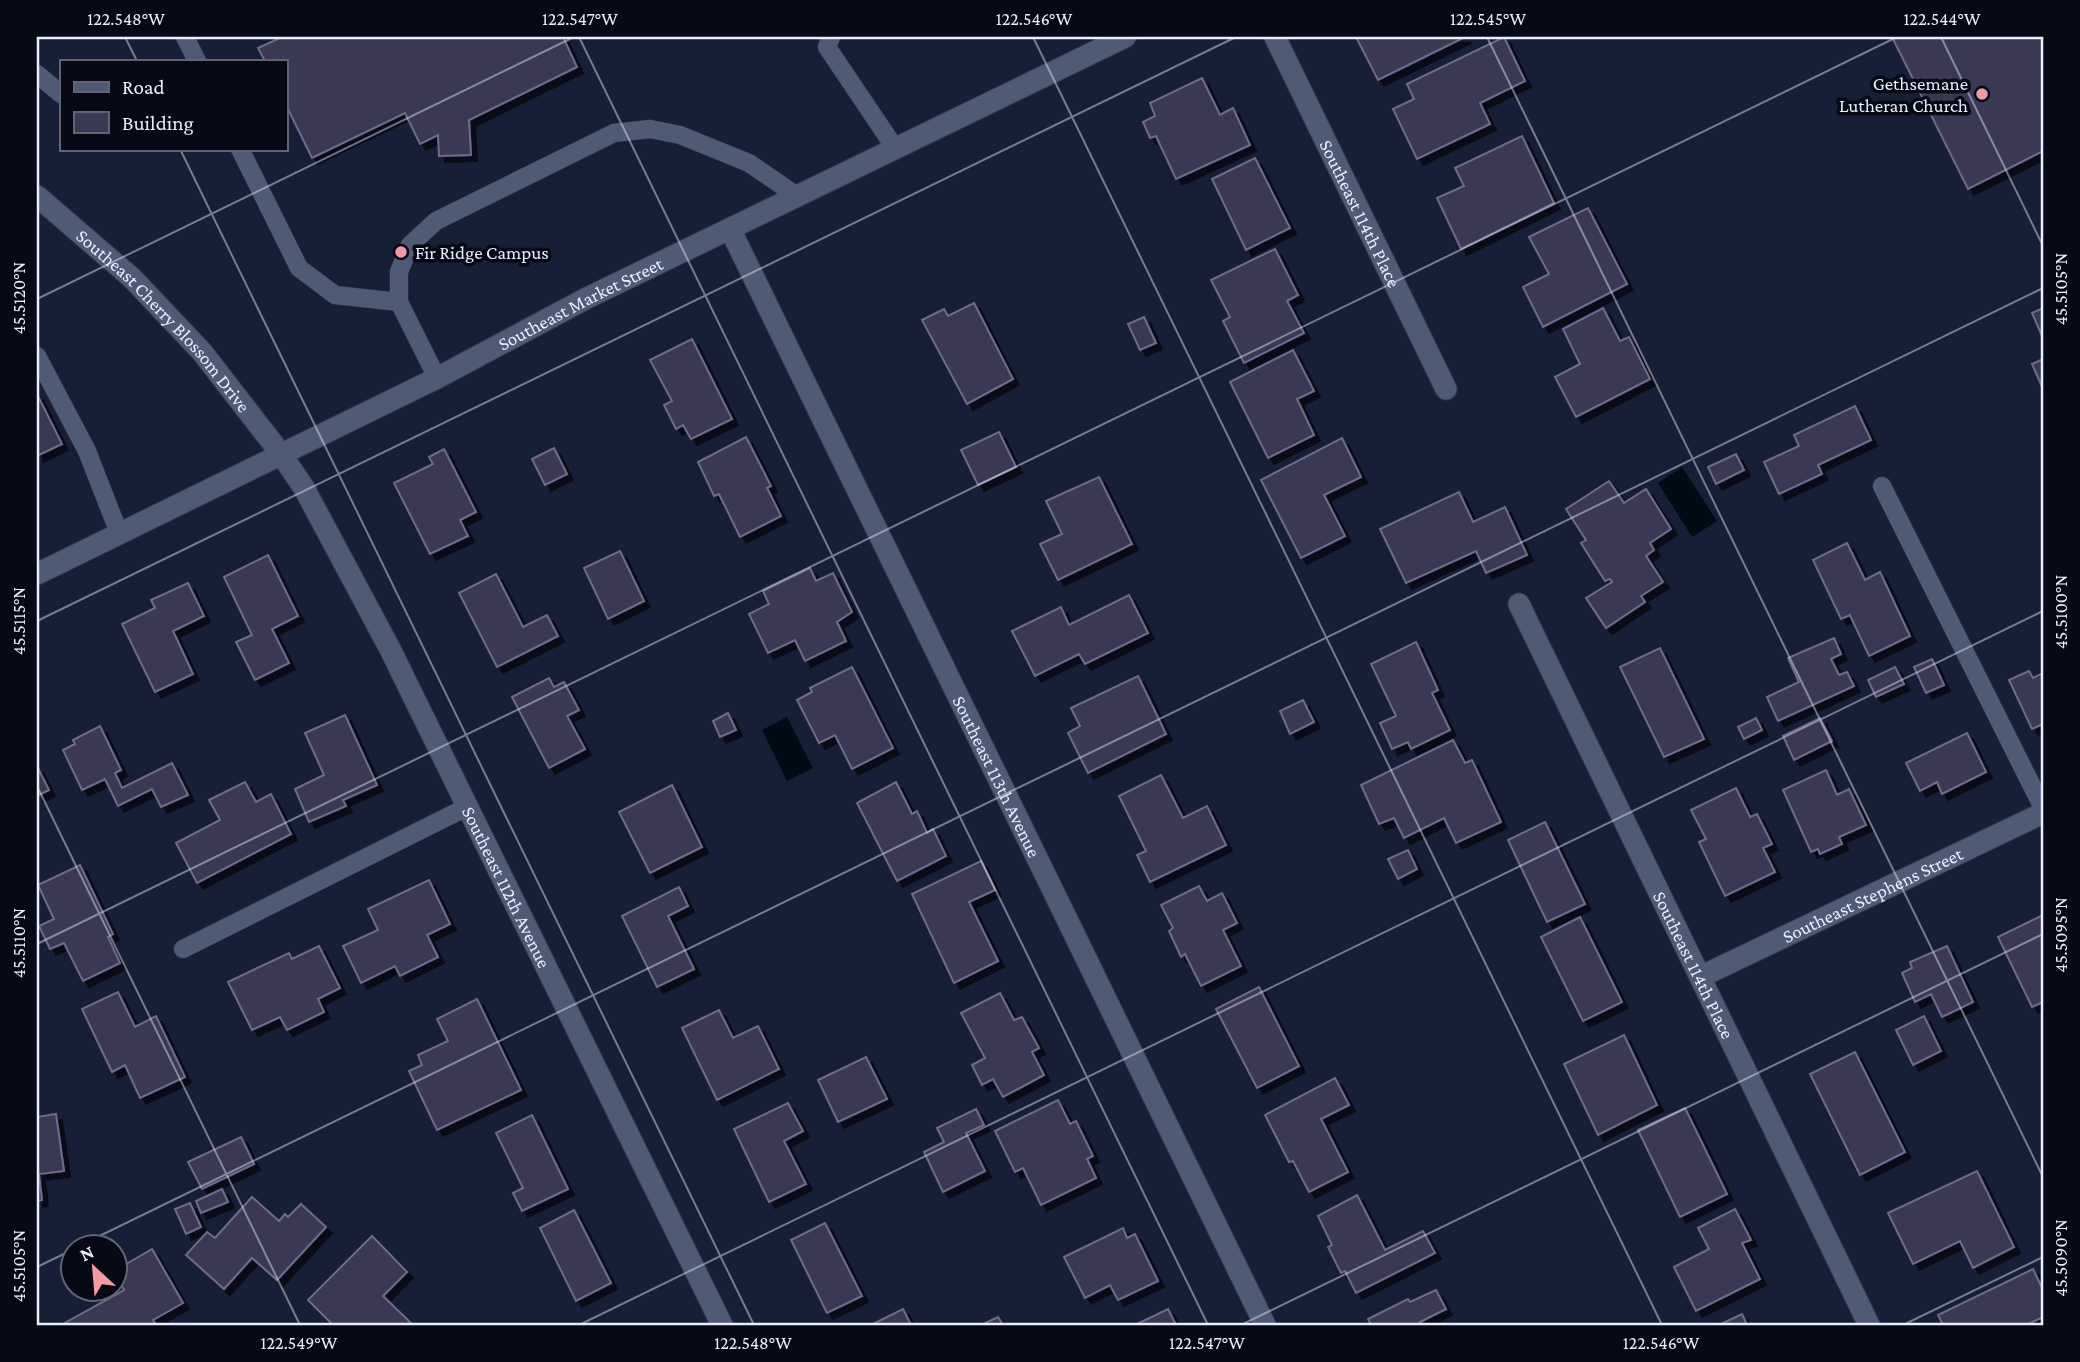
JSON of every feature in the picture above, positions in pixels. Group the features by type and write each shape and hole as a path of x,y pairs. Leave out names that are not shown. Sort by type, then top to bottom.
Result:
{"street":[{"name":"Southeast Market Street","path":"37,574 437,378 587,298 1125,37"},
{"name":"Southeast 114th Place","path":"1275,37 1446,388"},
{"name":"Southeast Cherry Blossom Drive","path":"37,196 109,256 162,308 202,352 281,454"},
{"name":"Southeast 113th Avenue","path":"730,229 1265,1325"},
{"name":"Southeast 112th Avenue","path":"281,454 304,488 390,649 722,1325"},
{"name":"Southeast 114th Place","path":"1519,604 1868,1325"},
{"name":"Southeast Stephens Street","path":"1700,977 2043,813"}],"lane":[{"path":"185,37 196,60"},
{"path":"831,37 827,47 895,149"},
{"path":"37,74 60,93"},
{"path":"437,378 399,302 399,272 410,246 436,221 614,133 650,129 680,135 749,163 797,196"},
{"path":"240,150 299,268 335,295 399,302"},
{"path":"37,356 87,452 119,533"},
{"path":"1882,486 2043,807"},
{"path":"183,949 467,807"}],"shaded area":[{"path":"1682,467 1717,521 1692,537 1658,483"},
{"path":"787,717 813,768 787,781 762,730"}],"building":[{"path":"282,37 563,37 577,67 469,120 471,155 439,156 438,135 420,144 405,113 312,158 287,107 287,60 264,60 258,48"},
{"path":"1356,37 1465,37 1378,80"},
{"path":"1504,37 1525,81 1480,103 1490,124 1417,159 1393,109 1414,99 1407,84"},
{"name":"Gethsemane Lutheran Church","path":"1892,37 2043,37 2043,151 1968,189"},
{"path":"1202,78 1220,115 1233,108 1250,145 1176,179 1156,136 1150,138 1143,122 1155,116 1150,103"},
{"path":"1522,136 1554,203 1461,249 1437,198 1464,186 1455,168"},
{"path":"1255,158 1290,228 1246,250 1212,179"},
{"path":"1588,208 1627,284 1543,327 1523,287 1549,274 1529,237"},
{"path":"1275,249 1298,295 1287,301 1304,333 1244,363 1223,321 1230,317 1211,280"},
{"path":"974,303 1013,379 967,404 922,320 944,309 948,316"},
{"path":"1603,308 1620,341 1629,337 1650,379 1576,417 1555,377 1580,364 1563,329"},
{"path":"2043,308 2043,338 2032,313"},
{"path":"1144,317 1156,343 1140,350 1128,324"},
{"path":"692,339 732,419 691,439 683,425 676,429 664,405 672,401 650,360"},
{"path":"1293,350 1314,391 1297,399 1314,435 1268,458 1230,382"},
{"path":"2043,359 2043,389 2032,364"},
{"path":"37,394 62,444 37,456"},
{"path":"1855,406 1871,440 1818,465 1822,474 1779,494 1764,462 1799,446 1794,435"},
{"path":"999,432 1016,467 978,485 961,450"},
{"path":"746,437 771,486 767,488 781,516 740,537 719,494 714,496 698,462"},
{"path":"1342,438 1361,477 1324,495 1345,536 1301,558 1261,480"},
{"path":"554,448 567,474 545,485 532,459"},
{"path":"444,449 476,512 460,520 468,536 430,554 394,483 433,464 429,457"},
{"path":"1736,454 1744,470 1716,484 1708,467"},
{"path":"1099,477 1132,544 1058,580 1040,544 1062,534 1046,501"},
{"path":"1609,481 1624,503 1646,489 1671,529 1650,543 1654,550 1646,556 1663,582 1641,596 1645,602 1606,628 1586,598 1612,582 1610,579 1605,581 1581,543 1586,540 1566,509"},
{"path":"1459,492 1473,522 1505,507 1527,555 1486,573 1476,551 1406,583 1380,529"},
{"path":"1847,543 1865,580 1880,572 1910,636 1869,656 1850,615 1841,619 1813,560"},
{"path":"620,551 644,601 608,619 584,568"},
{"path":"268,555 298,616 272,629 289,663 255,680 236,642 252,635 224,577"},
{"path":"810,568 816,581 833,573 852,612 837,622 846,641 805,661 795,640 768,653 749,614 769,604 763,591"},
{"path":"496,574 523,627 547,615 558,636 497,667 459,593"},
{"path":"188,583 204,616 173,631 193,674 155,692 122,624 155,608 151,600"},
{"path":"1129,595 1148,633 1085,664 1079,654 1035,676 1012,631 1061,607 1069,625"},
{"path":"1834,638 1841,654 1831,659 1839,675 1847,672 1854,686 1778,721 1767,697 1799,682 1788,658"},
{"path":"1416,642 1438,690 1432,693 1450,730 1411,749 1408,742 1392,749 1380,723 1396,716 1371,664"},
{"path":"1660,648 1704,739 1664,757 1620,667"},
{"path":"1932,659 1944,685 1926,693 1914,667"},
{"path":"852,667 893,748 852,769 835,735 819,743 797,700 812,692 810,688"},
{"path":"1895,667 1904,684 1876,697 1868,680"},
{"path":"2029,671 2033,678 2043,673 2043,724 2032,729 2009,680"},
{"path":"1138,676 1166,734 1088,773 1068,733 1080,726 1071,708"},
{"path":"549,678 554,687 564,682 579,710 567,716 585,749 549,768 512,697"},
{"path":"1303,700 1314,722 1290,734 1280,711"},
{"path":"728,713 736,730 720,737 713,721"},
{"path":"345,715 377,785 343,800 346,806 309,822 295,789 324,775 305,733"},
{"path":"1756,718 1762,730 1744,739 1738,727"},
{"path":"1820,718 1832,741 1794,760 1783,736"},
{"path":"100,726 121,770 115,773 122,788 172,763 188,795 161,807 152,789 118,806 105,779 82,790 63,750 75,744 73,740"},
{"path":"1967,733 1986,772 1942,794 1937,782 1920,791 1906,763"},
{"path":"1453,740 1465,763 1472,760 1501,822 1456,843 1444,818 1404,838 1394,818 1379,824 1361,785"},
{"path":"37,766 49,790 37,796"},
{"path":"1826,770 1837,795 1849,789 1866,825 1839,837 1842,844 1820,854 1818,849 1811,852 1783,790"},
{"path":"1161,775 1183,818 1207,806 1226,845 1150,882 1137,855 1146,851 1119,796"},
{"path":"245,782 256,802 271,794 291,834 197,883 176,843 220,820 209,800"},
{"path":"896,782 912,814 917,811 927,833 933,829 946,856 897,881 857,803"},
{"path":"672,785 702,847 650,873 619,812"},
{"path":"1736,788 1750,817 1757,814 1772,844 1763,848 1775,872 1725,896 1699,842 1706,839 1691,810"},
{"path":"1545,822 1585,904 1547,922 1508,840"},
{"path":"1408,850 1417,869 1398,879 1388,859"},
{"path":"981,861 995,890 969,902 998,961 954,983 912,894"},
{"path":"80,865 113,934 108,937 120,963 83,981 64,943 50,949 39,926 54,919 38,885"},
{"path":"429,880 450,924 427,935 438,957 400,976 395,966 361,983 343,946 378,930 368,909"},
{"path":"1199,886 1207,901 1222,893 1237,923 1223,930 1241,966 1201,986 1185,954 1181,957 1169,931 1173,928 1161,905"},
{"path":"679,887 688,906 668,916 694,969 657,987 622,916"},
{"path":"2043,915 2043,1002 2032,1007 1998,937"},
{"path":"1580,917 1622,1002 1583,1021 1541,937"},
{"path":"319,946 340,988 318,999 324,1012 287,1030 280,1017 252,1030 228,982 289,953 292,959"},
{"path":"1947,946 1973,1002 1942,1017 1931,994 1915,1002 1902,973 1912,968 1910,962"},
{"path":"1259,987 1299,1066 1257,1088 1216,1009"},
{"path":"118,992 135,1027 156,1016 185,1077 140,1098 125,1065 112,1072 82,1009"},
{"path":"1000,993 1014,1020 1022,1017 1039,1048 1032,1052 1044,1075 1003,1097 993,1079 982,1085 972,1065 985,1058 961,1013"},
{"path":"477,999 521,1090 437,1130 409,1071 422,1065 418,1055 448,1041 437,1019"},
{"path":"719,1010 733,1038 758,1026 779,1069 717,1100 682,1028"},
{"path":"1924,1016 1941,1051 1913,1065 1896,1030"},
{"path":"1624,1035 1657,1105 1598,1135 1564,1064"},
{"path":"1855,1052 1905,1152 1860,1175 1810,1074"},
{"path":"866,1057 887,1099 838,1122 818,1080"},
{"path":"1335,1078 1349,1105 1321,1119 1348,1172 1309,1192 1293,1161 1289,1162 1265,1115"},
{"path":"1058,1100 1070,1124 1076,1121 1093,1156 1087,1159 1096,1178 1041,1205 1023,1168 1015,1172 995,1131"},
{"path":"788,1103 803,1131 784,1141 806,1184 769,1202 734,1129"},
{"path":"1685,1108 1727,1194 1680,1217 1638,1130"},
{"path":"976,1109 984,1125 966,1133 985,1171 943,1192 924,1152 944,1142 937,1128"},
{"path":"56,1114 64,1171 39,1174 42,1200 37,1201 37,1117"},
{"path":"532,1115 568,1189 522,1211 513,1193 523,1188 496,1133"},
{"path":"241,1137 254,1164 202,1189 188,1162"},
{"path":"1977,1171 2014,1247 1973,1268 1960,1241 1913,1264 1888,1213"},
{"path":"222,1189 228,1202 201,1213 196,1201"},
{"path":"1357,1195 1385,1250 1423,1231 1435,1253 1356,1293 1345,1271 1341,1273 1328,1247 1332,1245 1318,1216"},
{"path":"252,1197 279,1221 285,1214 288,1217 301,1204 326,1227 277,1280 252,1258 224,1289 186,1255 207,1232 215,1238"},
{"path":"190,1203 201,1227 186,1234 175,1209"},
{"path":"1735,1209 1751,1240 1742,1243 1760,1279 1696,1311 1674,1267 1709,1249 1698,1228"},
{"path":"574,1210 611,1283 576,1301 540,1228"},
{"path":"825,1223 862,1296 827,1313 791,1240"},
{"path":"1123,1228 1127,1238 1135,1234 1158,1281 1118,1300 1110,1285 1085,1298 1064,1257"},
{"path":"372,1236 407,1272 383,1296 413,1325 333,1325 308,1300"},
{"path":"152,1249 183,1303 153,1320 156,1325 63,1324 102,1302 130,1302 130,1262"},
{"path":"2033,1269 2043,1290 2043,1317 2026,1325 1943,1325 1938,1315"},
{"path":"1436,1290 1446,1309 1420,1322 1422,1325 1371,1325 1368,1319 1408,1299 1410,1302"},
{"path":"903,1309 911,1325 871,1325"},
{"path":"1168,1309 1176,1325 1135,1325"},
{"path":"1742,1314 1747,1325 1719,1325"},
{"path":"998,1317 1003,1325 981,1325"}],"place":[{"name":"Gethsemane Lutheran Church","path":"1982,94"},
{"name":"Fir Ridge Campus","path":"401,252"}]}
